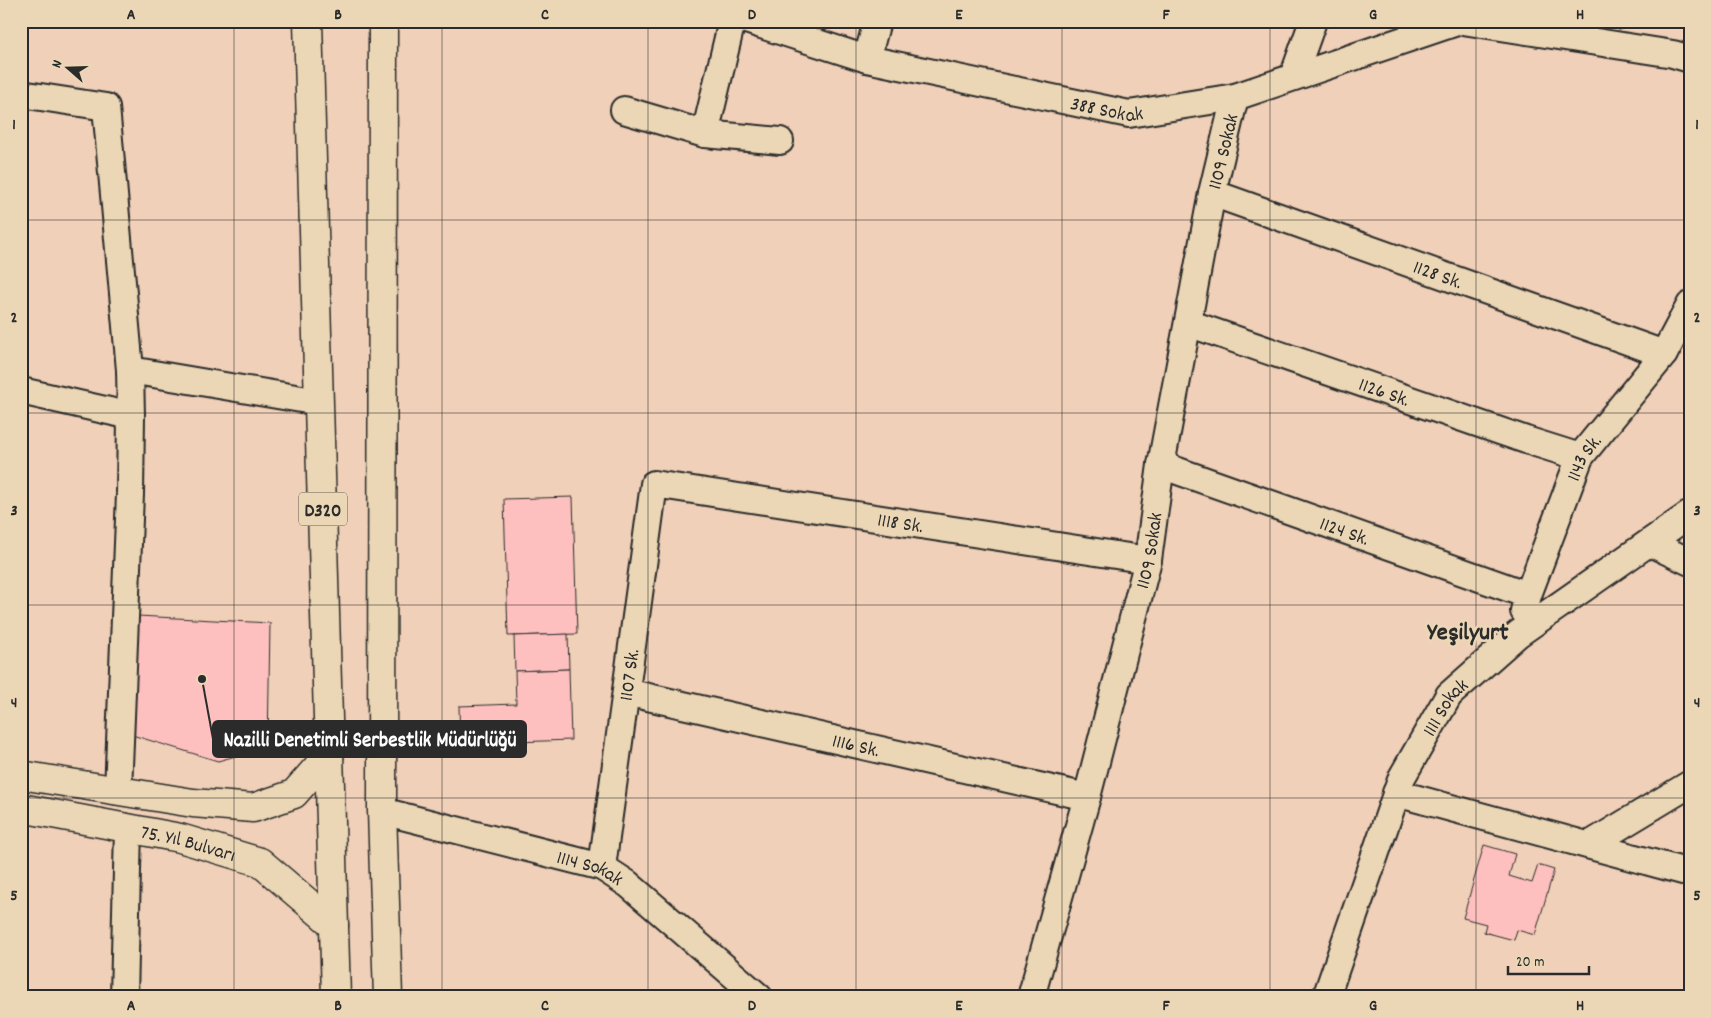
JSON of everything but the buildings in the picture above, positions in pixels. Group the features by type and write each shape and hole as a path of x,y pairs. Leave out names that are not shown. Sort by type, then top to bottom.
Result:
{"main road":[{"name":"D320","path":"308,21 336,997"},
{"path":"383,21 382,811 388,997"},
{"name":"75. Yıl Bulvarı","path":"21,775 193,803 254,808 294,794 330,753"},
{"name":"75. Yıl Bulvarı","path":"21,808 180,838 260,862 334,925"}],"street":[{"path":"705,134 732,21"},
{"name":"388 Sokak","path":"749,21 867,59 1129,114 1235,97 1471,22 1673,54 1690,59"},
{"path":"867,59 877,21"},
{"path":"1293,77 1314,21"},
{"path":"21,94 106,107 130,370 131,416 130,494 118,791"},
{"name":"1109 Sokak","path":"1031,997 1087,797 1148,560 1161,465 1212,193 1235,97"},
{"path":"624,110 705,134 780,141"},
{"name":"1128 Sk.","path":"1212,193 1664,354"},
{"name":"1143 Sk.","path":"1518,634 1528,595 1580,457 1664,354 1690,305"},
{"name":"1126 Sk.","path":"1188,323 1580,457"},
{"path":"130,370 320,402"},
{"path":"21,391 131,416"},
{"name":"1124 Sk.","path":"1161,465 1528,595"},
{"name":"1118 Sk.","path":"654,484 1148,560"},
{"name":"1107 Sk.","path":"602,867 654,484"},
{"name":"1111 Sokak","path":"1326,997 1402,777 1449,695 1518,634 1690,514"},
{"path":"1650,543 1690,562"},
{"name":"1116 Sk.","path":"626,692 1087,797"},
{"path":"1589,846 1690,784"},
{"path":"1396,793 1690,873"},
{"name":"1114 Sokak","path":"382,811 602,867 628,884 759,997"},
{"path":"124,997 128,828"}],"place":[{"name":"Nazilli Denetimli Serbestlik Müdürlüğü","path":"202,679"}],"district":[{"name":"Yeşilyurt","path":"1468,630"}]}
